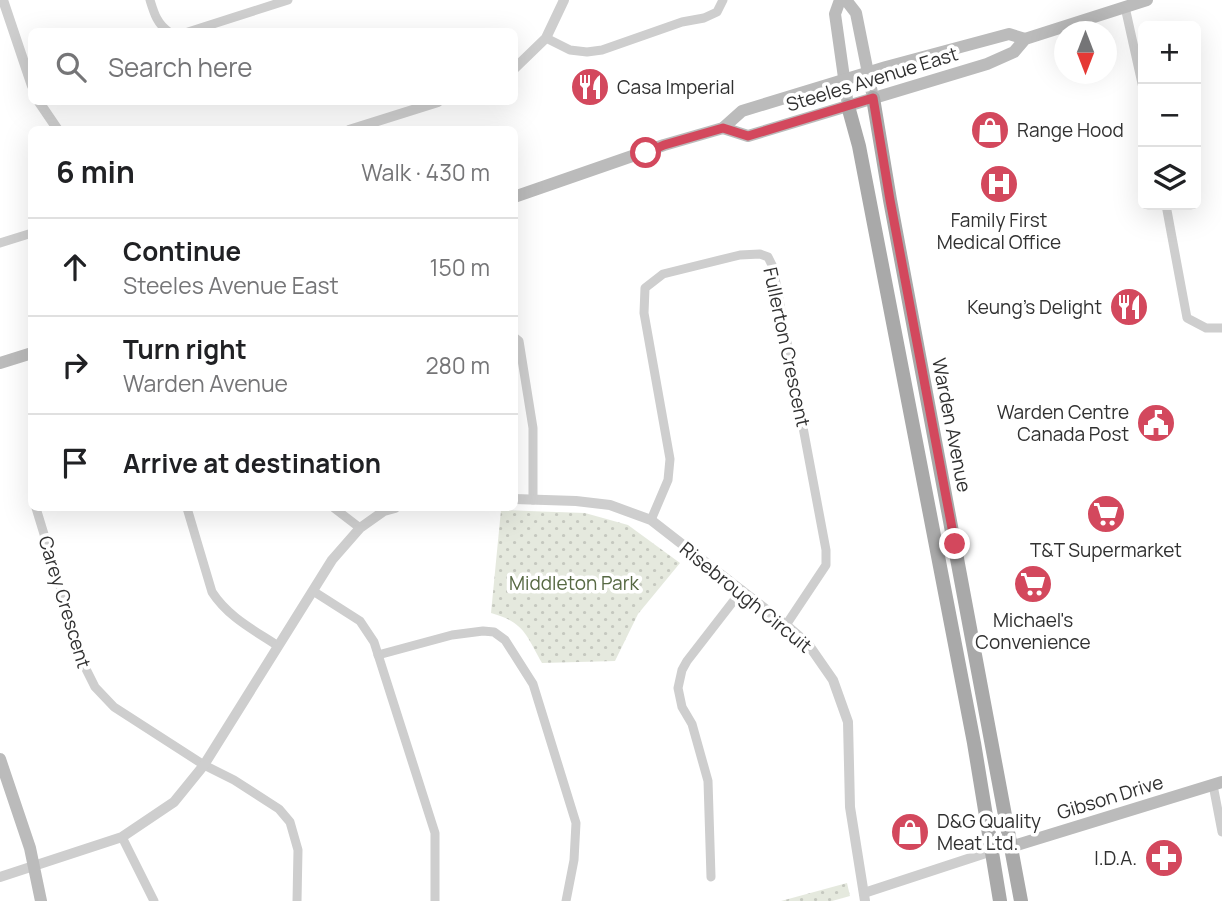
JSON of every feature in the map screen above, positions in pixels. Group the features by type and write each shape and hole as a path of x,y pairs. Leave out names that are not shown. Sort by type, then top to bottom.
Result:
{"main road":[{"name":"Warden Avenue","path":"840,0 835,14 848,106 859,146 956,647 1000,901"},
{"name":"Warden Avenue","path":"846,0 856,13 868,72 1021,901"},
{"name":"Steeles Avenue East","path":"723,128 748,136 848,106 987,64 1014,52 1025,39 1147,0"},
{"name":"Steeles Avenue East","path":"518,196 664,145 723,128 741,111 844,79 1009,34 1025,39"},
{"path":"0,363 28,354"},
{"path":"956,647 976,654"},
{"path":"0,759 34,866 41,901"},
{"name":"Gibson Drive","path":"1010,847 1217,784"}],"street":[{"path":"3,0 28,74"},
{"path":"150,0 156,19 163,28"},
{"path":"200,28 288,0"},
{"path":"518,65 546,38 565,0"},
{"path":"546,38 570,50 602,50 682,22 704,18 717,12 723,0"},
{"path":"1125,7 1142,84"},
{"path":"41,105 55,126"},
{"path":"362,126 428,105"},
{"path":"1168,210 1187,318 1206,328 1222,328"},
{"path":"0,243 28,234"},
{"name":"Fullerton Crescent","path":"651,520 668,480 670,459 644,313 645,288 663,274 740,255 760,254 768,257 773,267 826,551 826,565 786,625"},
{"path":"518,340 533,428 533,500"},
{"name":"Risebrough Circuit","path":"518,499 610,505 651,520 808,644 822,662 842,701 848,722 850,807 865,897"},
{"name":"Carey Crescent","path":"37,511 84,665 95,688 114,707 279,809 290,822 298,850 297,901"},
{"path":"188,511 212,592 218,602 237,620 278,646"},
{"path":"338,511 360,528"},
{"path":"0,877 122,836 174,803 204,765 332,559 360,528 384,511"},
{"path":"711,877 708,781 692,723 682,707 678,688 687,661 742,590"},
{"path":"313,591 360,621 374,642 435,833 435,901"},
{"path":"378,655 452,635 483,631 494,632 505,640 533,684 576,823 574,860 566,901"},
{"path":"1217,784 1222,832"},
{"path":"122,836 154,901"},
{"path":"865,897 1010,847"}],"green space":[{"name":"Middleton Park","path":"501,511 585,513 628,525 680,563 638,614 615,661 542,663 528,637 517,625 491,613"},
{"path":"847,883 850,896 832,901 781,901"}],"place":[{"name":"Casa Imperial","path":"590,87"},
{"name":"Range Hood","path":"990,130"},
{"name":"Family First Medical Office","path":"999,184"},
{"name":"Keung's Delight","path":"1129,307"},
{"name":"Warden Centre Canada Post","path":"1156,423"},
{"name":"T&T Supermarket","path":"1106,514"},
{"name":"Michael's Convenience","path":"1033,584"},
{"name":"D&G Quality Meat Ltd.","path":"910,832"},
{"name":"I.D.A.","path":"1164,858"}],"route":[{"path":"646,153 723,128 748,136 873,98 955,544"}]}
